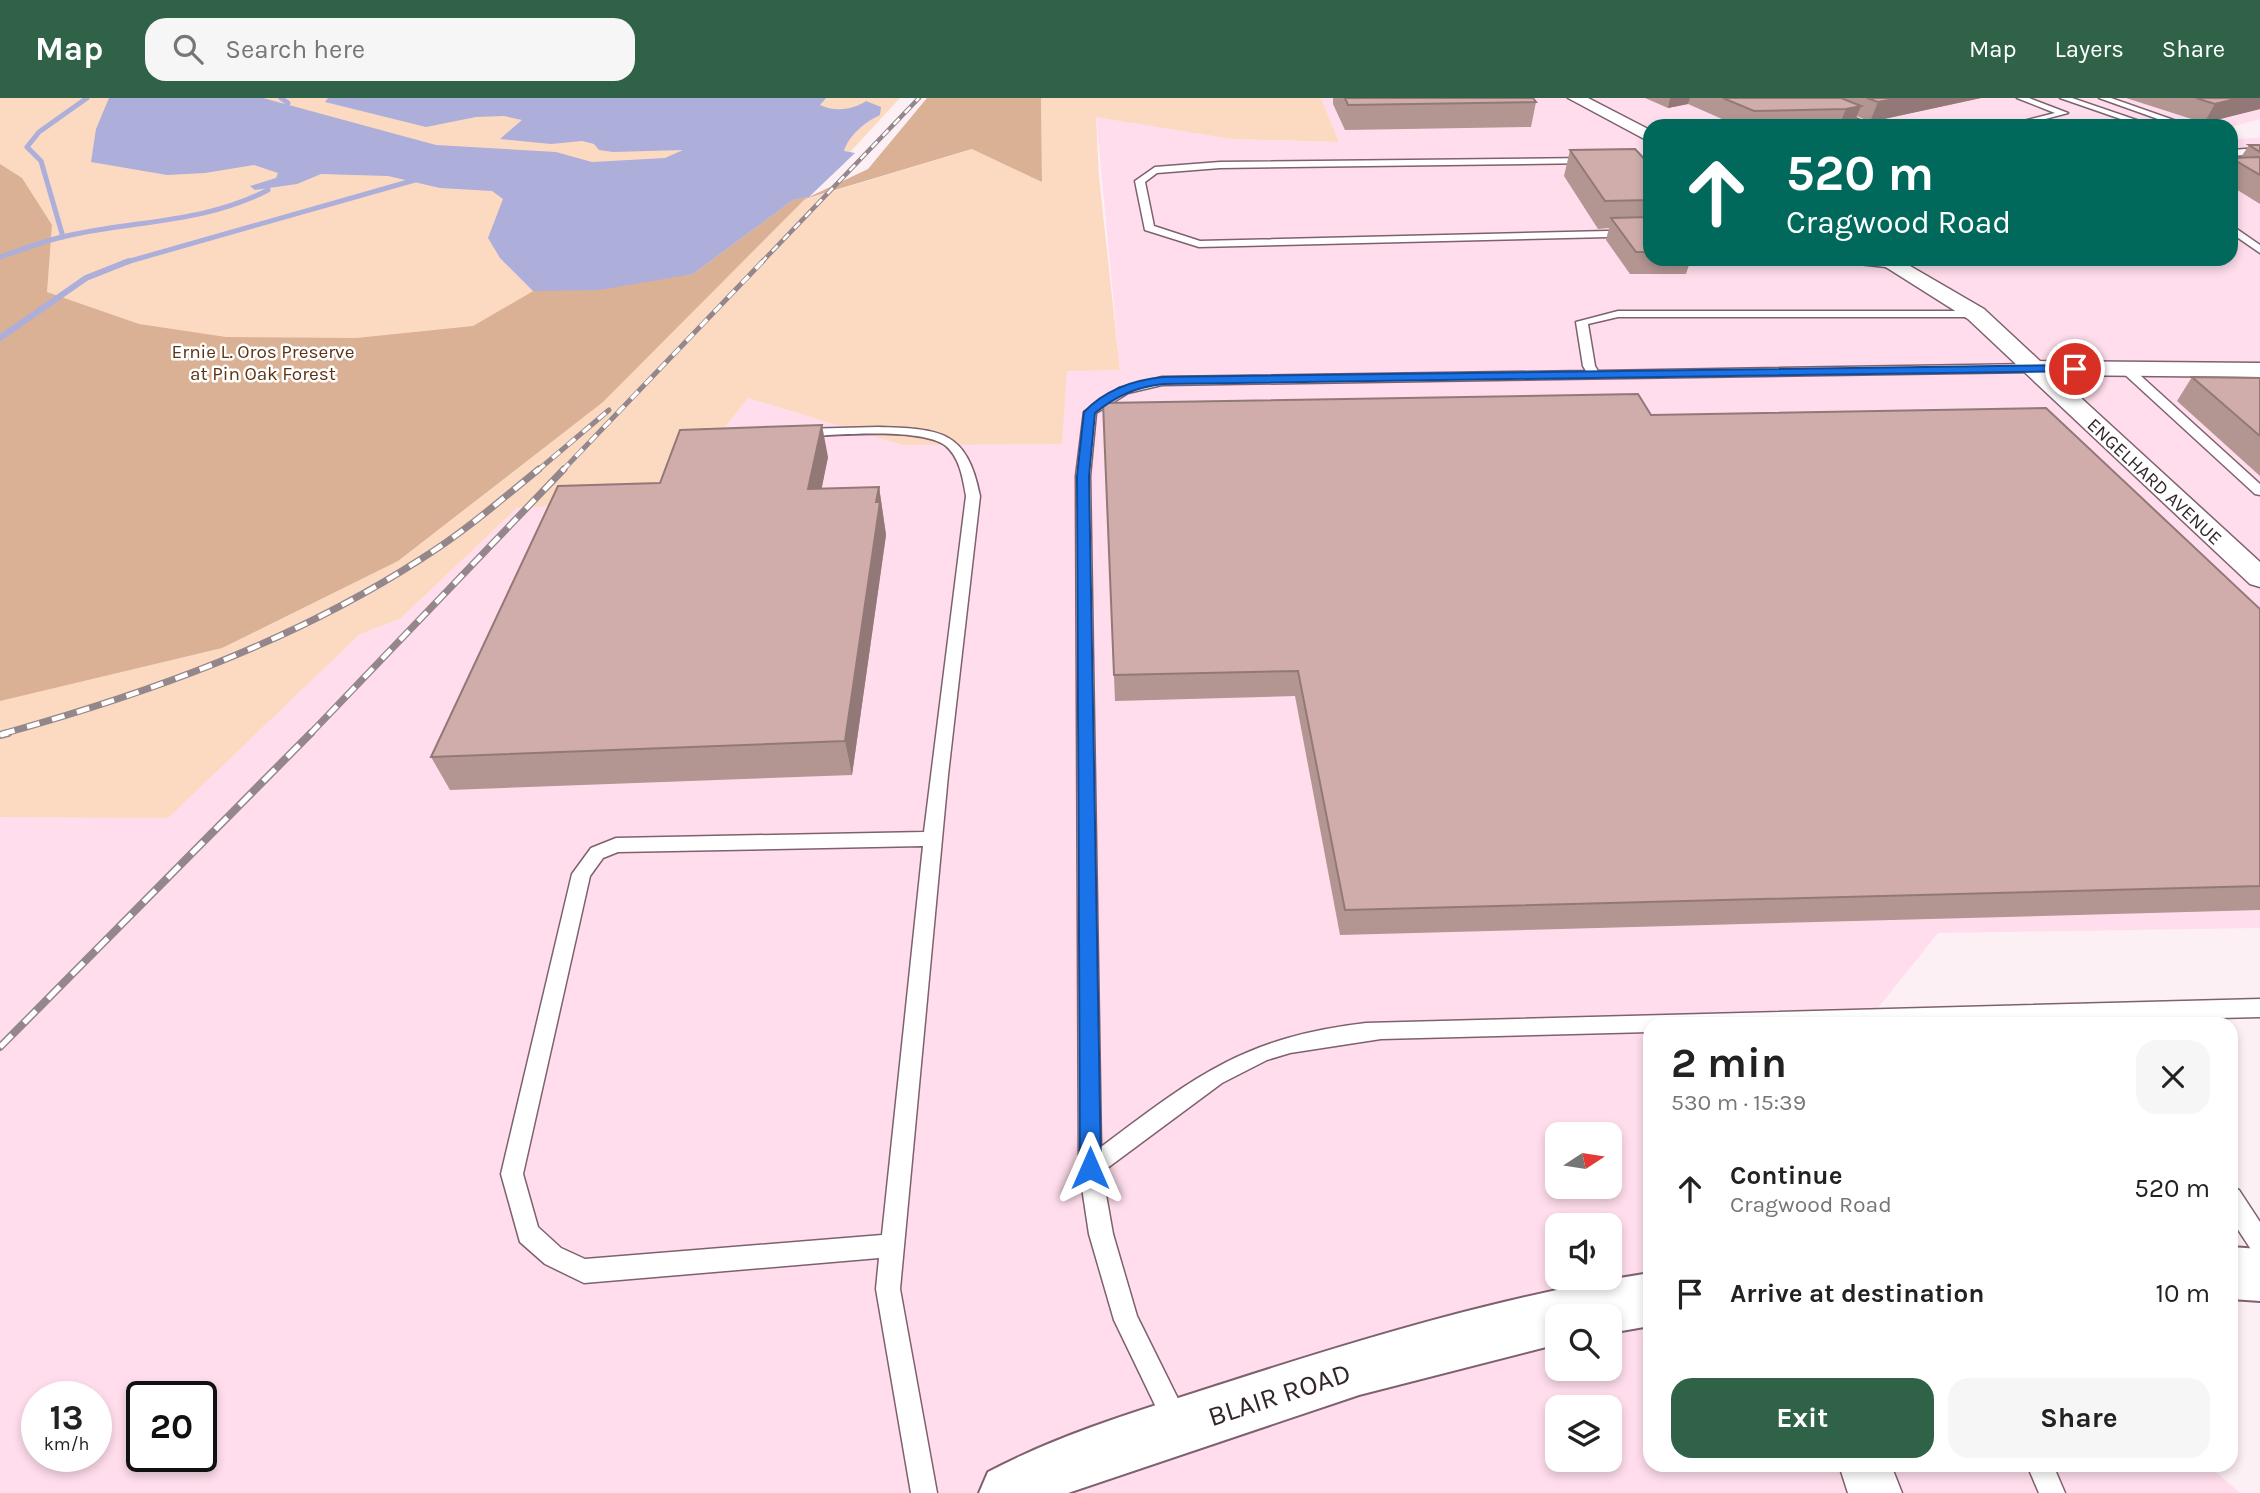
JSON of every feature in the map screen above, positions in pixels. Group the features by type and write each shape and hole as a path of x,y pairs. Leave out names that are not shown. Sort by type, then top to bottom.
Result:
{"street":[{"path":"1576,98 1643,133"},
{"name":"ENGELHARD AVENUE","path":"1896,266 1976,314 2260,578"},
{"path":"2034,368 2260,370"},
{"path":"2238,1273 2260,1275"},
{"name":"BLAIR ROAD","path":"1622,1304 1643,1300"},
{"name":"BLAIR ROAD","path":"1009,1493 1059,1466 1359,1367 1545,1320"},
{"path":"1868,1472 1875,1493"}],"lane":[{"path":"1799,98 1852,119"},
{"path":"2021,98 2064,113 2038,119"},
{"path":"2064,98 2128,119"},
{"path":"2103,98 2166,119"},
{"path":"2238,153 2260,151"},
{"path":"1609,162 1220,165 1155,170 1140,181 1149,228 1199,244 1643,233"},
{"path":"2238,233 2260,250"},
{"path":"1595,375 1589,366 1581,322 1618,314 1976,314"},
{"path":"1178,1427 1126,1320 1101,1234 1090,1168 1083,476 1090,412 1111,394 1145,382 1163,381 2034,368"},
{"path":"2126,369 2260,491"},
{"path":"786,433 911,432 948,441 968,468 973,496 932,839 888,1289 924,1493"},
{"path":"892,1246 584,1271 552,1256 527,1234 512,1174 581,874 597,853 617,845 932,839"},
{"path":"2074,1017 2260,1008"},
{"path":"1090,1168 1203,1085 1259,1054 1322,1036 1381,1030 1643,1021"},
{"path":"2238,1209 2260,1243"},
{"path":"2043,1472 2052,1493"}],"shaded area":[{"path":"1321,98 2260,98 2260,119 2238,125 2238,119 1643,119 1643,266 2238,266 2238,139 2260,138 2260,928 1938,933 1871,1017 1643,1017 1643,1472 2216,1472 2240,1493 0,1493 0,766 400,619 517,508 667,501 748,398 902,445 1066,370 1120,370 1096,116 1231,139 1339,142"}],"green space":[{"name":"Ernie L. Oros Preserve at Pin Oak Forest","path":"0,98 900,98 807,199 973,149 1042,181 1041,98 1321,98 1339,142 1231,139 1096,117 1099,177 1120,370 1067,371 1062,444 902,445 748,398 667,501 517,508 400,619 360,634 168,818 0,817"},
{"path":"927,98 1041,98 1042,182 972,149 805,199 603,402 398,561 222,648 0,701 0,164 22,178 52,225 47,292 139,324 226,337 356,338 473,326 535,290 693,274 793,200 809,197 868,169"}],"water":[{"path":"109,98 263,98 436,145 556,152 592,162 665,158 683,150 613,152 599,150 594,144 582,141 551,144 500,139 522,120 504,116 476,117 426,127 325,102 328,98 826,98 820,105 831,109 849,108 866,101 881,107 880,115 858,130 846,145 844,151 855,153 809,197 793,200 693,274 599,290 533,291 500,258 488,238 503,199 492,191 440,188 388,176 321,174 297,184 255,190 250,186 276,178 278,173 254,165 205,173 167,175 91,162 96,129"}],"building":[{"path":"1345,98 1533,98 1536,102 1348,105"},
{"path":"1723,98 1841,98 1861,106 1846,109 1754,111"},
{"path":"1867,98 1899,98 1878,102"},
{"path":"2196,98 2239,98 2215,104"},
{"path":"2249,145 2260,145 2260,152"},
{"path":"1635,149 1643,158 1643,200 1605,201 1570,150"},
{"path":"2260,157 2260,175 2238,162 2238,158"},
{"path":"1643,217 1643,252 1636,252 1611,218"},
{"path":"2192,377 2260,378 2260,436"},
{"path":"1638,394 1651,415 2046,408 2260,609 2260,886 1345,910 1298,671 1114,675 1103,403"},
{"path":"822,425 808,489 879,487 876,502 880,502 845,741 431,757 558,486 660,483 680,430"}],"waterway":[{"path":"63,237 41,161 27,147 39,132 87,98"},
{"path":"281,98 288,103"},
{"path":"126,262 415,180"},
{"path":"63,237 193,215 243,201 268,190"},
{"path":"0,257 63,237"},
{"path":"0,338 86,278 126,262"}],"railway":[{"path":"761,263 919,98"},
{"path":"562,471 763,261"},
{"path":"537,471 609,410"},
{"path":"2,734 165,682 218,662 322,616 437,549 539,469"},
{"path":"310,734 564,469"},
{"path":"0,735 8,733"},
{"path":"0,1047 311,733"}],"route":[{"path":"1090,1168 1083,476 1090,412 1111,394 1145,382 1163,381 1965,368 2075,369"}]}
